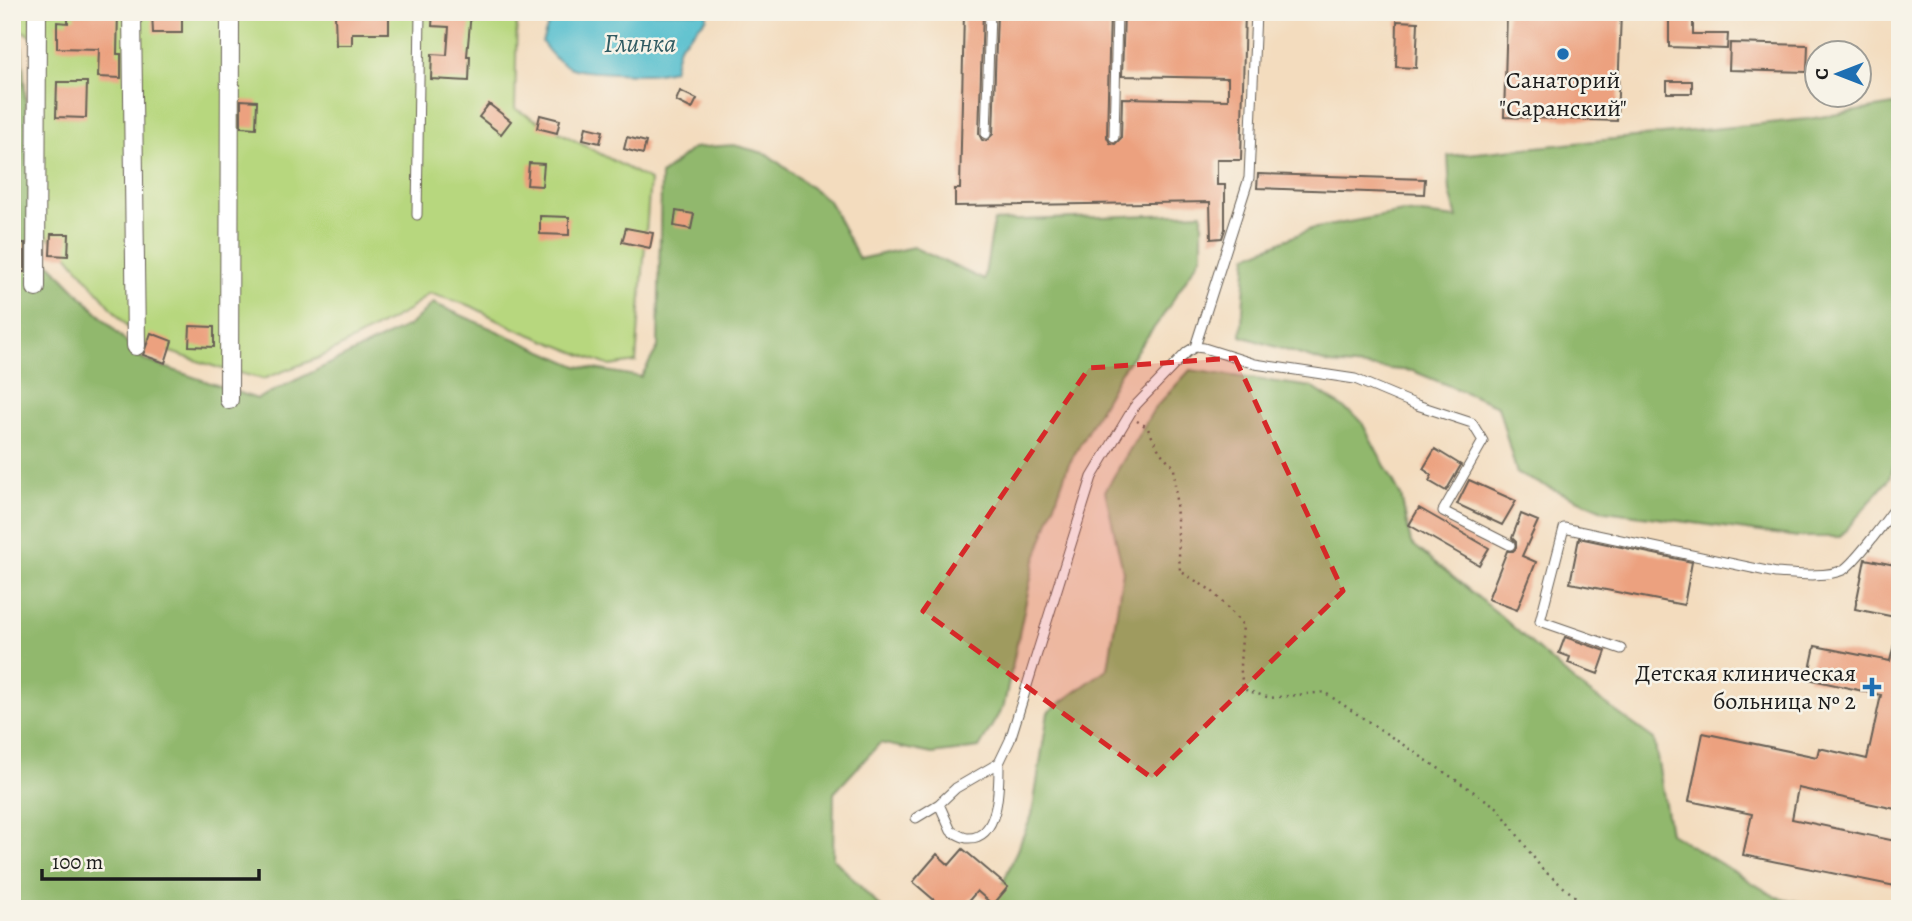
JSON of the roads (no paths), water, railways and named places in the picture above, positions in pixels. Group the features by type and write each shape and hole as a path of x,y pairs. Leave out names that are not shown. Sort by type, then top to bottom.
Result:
{"street":[{"path":"36,288 37,12"},
{"path":"132,12 136,346"},
{"path":"229,400 230,12"}],"lane":[{"path":"417,215 420,12"},
{"path":"986,134 990,12"},
{"path":"1114,137 1117,12"},
{"path":"939,804 951,831 967,838 981,833 993,820 999,763 1010,740 1092,477 1129,416 1178,361 1195,347 1249,178 1256,12"},
{"path":"1195,347 1255,365 1355,379 1417,405 1472,423 1483,441 1444,511 1510,545"},
{"path":"1621,649 1540,621 1564,528 1776,573 1811,575 1843,569 1883,525 1900,501"},
{"path":"916,818 939,804 956,788 999,763"}],"water":[{"name":"Глинка","path":"559,12 707,12 707,18 679,46 673,70 630,74 591,72 573,68 557,60 542,42 548,25"}],"place":[{"name":"Санаторий \"Саранский\"","path":"1563,54"},
{"name":"Детская клиническая больница № 2","path":"1872,687"}]}
